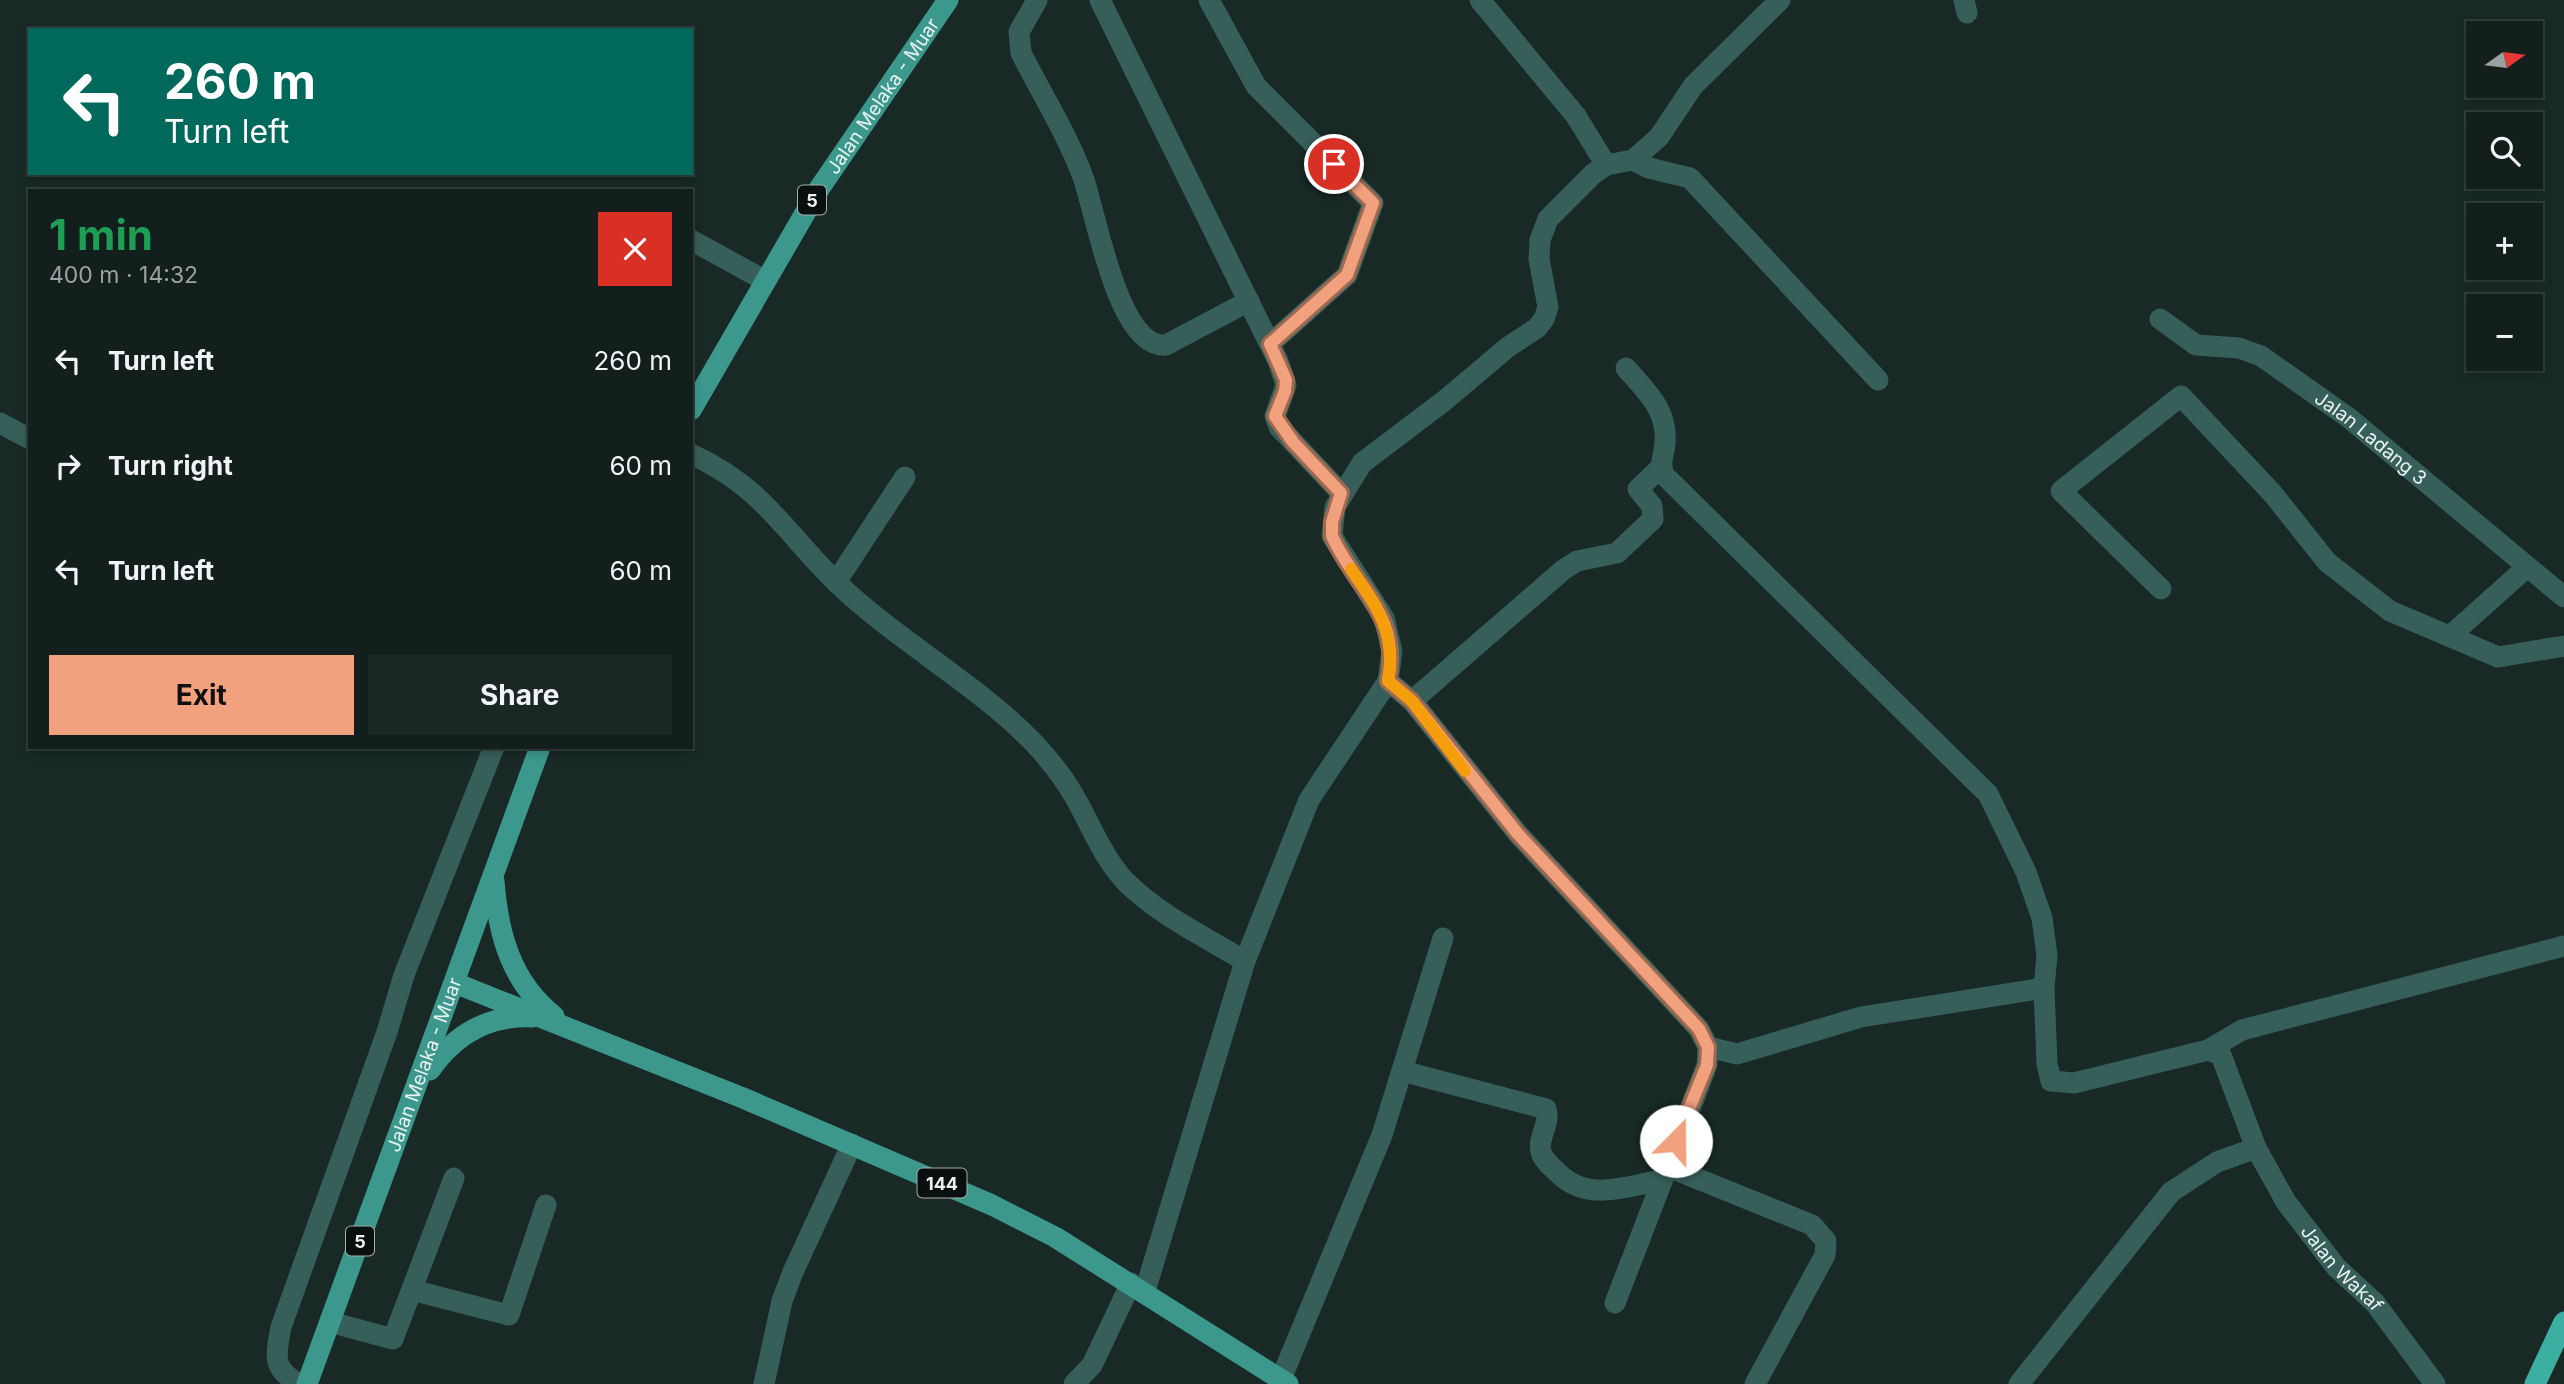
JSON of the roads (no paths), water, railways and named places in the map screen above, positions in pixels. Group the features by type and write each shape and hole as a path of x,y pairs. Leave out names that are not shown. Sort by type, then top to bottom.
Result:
{"highway":[{"path":"2535,1384 2564,1324"}],"main road":[{"name":"Jalan Melaka - Muar","path":"693,406 819,189 948,0"},
{"name":"Jalan Melaka - Muar","path":"307,1384 539,749"},
{"path":"493,876 501,933 509,959 537,1003 571,1030"},
{"name":"144","path":"455,983 852,1144 992,1205 1055,1237 1138,1287 1285,1382"},
{"path":"414,1097 431,1068 461,1035 483,1023 505,1018 542,1017"}],"street":[{"path":"1037,0 1018,32 1021,53 1083,177 1116,288 1138,330 1157,346 1166,345 1248,301"},
{"path":"1100,0 1286,380 1285,391 1275,416 1279,426 1341,493"},
{"path":"1209,0 1256,86 1373,203 1347,275 1270,344"},
{"path":"1480,0 1576,116 1606,165"},
{"path":"1074,1384 1092,1365 1138,1287 1245,961 1309,800 1388,681 1392,651 1384,618 1332,536 1332,522 1341,493 1362,463 1444,401 1508,347 1537,328 1548,307 1539,249 1548,219 1562,202 1606,165 1633,160 1658,137 1701,77 1780,0"},
{"path":"1633,160 1649,168 1690,178 1878,380"},
{"path":"693,241 764,280"},
{"name":"Jalan Ladang 3","path":"2160,319 2196,345 2239,348 2260,356 2348,418 2564,597"},
{"path":"1626,368 1659,406 1666,428 1661,467 1664,475 1700,514 1988,794 2026,872 2042,918 2046,955 2044,988 2047,1064 2052,1082 2074,1083 2208,1050 2242,1030 2564,946"},
{"path":"2161,589 2061,491 2181,396 2273,494 2327,562 2390,611 2498,657 2564,646"},
{"path":"0,423 28,438"},
{"path":"693,455 719,466 758,495 836,582 889,627 1003,712 1058,769 1106,856 1126,881 1149,901 1245,961"},
{"path":"1412,701 1563,570 1577,561 1617,553 1653,519 1652,506 1638,489 1661,467"},
{"path":"836,582 905,477"},
{"path":"2450,636 2526,568"},
{"path":"1388,681 1412,701 1487,800 1699,1029 1708,1047 1707,1065 1663,1173 1615,1303"},
{"path":"299,1384 283,1375 277,1362 281,1327 387,1032 404,975 493,749"},
{"path":"1285,1382 1345,1230 1402,1071 1443,938"},
{"path":"1708,1047 1737,1054 1861,1017 2044,988"},
{"name":"Jalan Wakaf","path":"2208,1050 2221,1055 2227,1066 2256,1147 2286,1202 2336,1267 2375,1303 2435,1384"},
{"path":"1402,1071 1546,1109 1548,1116 1540,1147 1541,1155 1569,1184 1582,1190 1603,1191 1663,1173 1812,1225 1826,1241 1825,1255 1755,1384"},
{"path":"764,1384 782,1301 852,1144"},
{"path":"2019,1384 2171,1192 2217,1162 2256,1147"},
{"path":"330,1322 393,1339 454,1178"},
{"path":"412,1290 509,1315 546,1205"}]}
